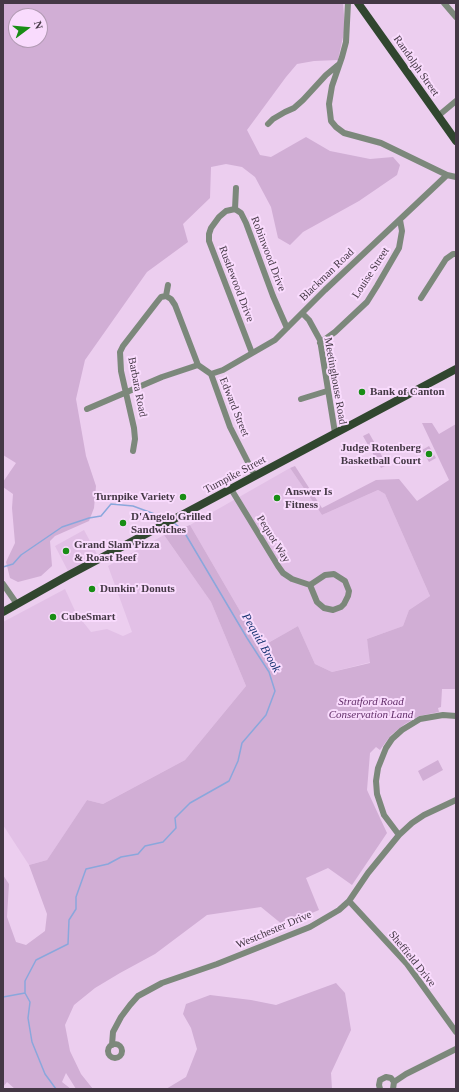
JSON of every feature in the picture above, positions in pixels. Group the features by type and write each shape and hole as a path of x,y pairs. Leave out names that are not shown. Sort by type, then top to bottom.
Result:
{"main road":[{"name":"Randolph Street","path":"358,3 456,141"},
{"name":"Turnpike Street","path":"3,612 456,369"}],"street":[{"path":"348,3 346,42 332,86 329,104 331,121 344,133 382,143 447,175 456,177"},
{"path":"444,3 456,17"},
{"path":"268,124 273,119 294,108 326,75 340,64"},
{"path":"438,116 456,101"},
{"name":"Blackman Road","path":"210,374 223,370 275,340 447,175"},
{"name":"Robinwood Drive","path":"236,188 235,209 241,213 246,222 273,296 287,328"},
{"name":"Rustlewood Drive","path":"235,209 226,211 219,217 211,228 209,241 252,353"},
{"name":"Louise Street","path":"320,343 367,302 399,248 402,231 400,220"},
{"path":"421,298 446,259 452,254 456,254"},
{"path":"88,409 162,376 198,365 175,305 171,299 166,296 168,285"},
{"name":"Barbara Road","path":"133,451 135,434 127,392 121,371 120,352 161,297 166,296"},
{"name":"Meetinghouse Road","path":"302,313 309,320 320,343 335,433"},
{"name":"Edward Street","path":"198,365 210,374 230,427 255,476"},
{"path":"301,399 328,391"},
{"name":"Pequot Way","path":"231,489 281,570 292,580 310,585"},
{"path":"334,574 341,577 345,581 349,591 348,596 341,607 328,610 320,606 317,602 310,585 325,575 334,574"},
{"path":"3,584 17,604"},
{"path":"399,835 384,815 377,794 376,781 378,768 386,748 392,739 402,730 420,720 443,715 456,716"},
{"name":"Westchester Drive","path":"112,1045 113,1032 121,1017 138,996 152,988 310,927 339,910 349,901 368,873 399,835 412,823 424,815 456,800"},
{"name":"Sheffield Drive","path":"349,901 406,964 456,1032"},
{"path":"393,1089 394,1082 406,1074 456,1049"},
{"path":"380,1089 379,1083 384,1077 391,1078 394,1082"}],"shaded area":[{"path":"290,468 322,515 378,490 385,494 430,596 409,610 403,626 367,639 371,662 332,672 315,664 298,626 261,647 190,525"},
{"path":"84,530 98,556 68,571 55,546"},
{"path":"164,535 211,602 246,686 185,760 103,804 87,800 47,860 29,865 3,825 3,622 65,589 76,613 91,632 107,629 123,636 132,632 108,566"}],"green space":[{"path":"3,3 343,3 345,28 338,60 314,61 297,64 247,130 260,155 271,157 306,137 330,151 370,159 393,157 400,165 397,175 359,201 303,232 290,245 278,238 271,207 255,177 242,167 226,164 211,167 210,198 183,224 188,242 147,272 85,360 76,399 86,456 96,486 94,508 89,521 55,536 50,541 52,566 41,576 18,582 10,578 6,562 15,543 12,508 13,494 3,487 3,482 16,463 3,455"},
{"name":"Stratford Road Conservation Land","path":"422,423 432,423 439,434 456,424 456,689 442,689 441,707 438,708 439,712 419,716 405,724 391,735 380,750 376,747 370,753 367,790 387,833 352,885 328,868 306,878 319,910 283,925 261,907 207,915 155,954 95,988 74,1005 65,1025 70,1051 81,1074 93,1089 76,1089 66,1073 62,1082 71,1089 15,1089 7,1082 3,1087 3,875 9,884 7,917 16,942 26,945 45,931 47,914 29,865 47,860 87,800 103,804 185,760 246,686 211,602 164,535 190,525 261,647 298,626 315,664 332,672 370,663 367,639 403,626 409,610 430,596 385,494 378,490 322,515 290,468 295,466 322,508 376,480 399,479 417,501 449,480"},
{"path":"369,433 387,465 381,468 363,436"},
{"name":"Judge Rotenberg Basketball Court","path":"429,446 436,458 429,462 422,450"},
{"path":"438,760 443,770 423,781 418,771"},
{"path":"336,983 345,993 351,1030 331,1073 332,1089 166,1089 186,1077 197,1049 191,1028 183,1014 186,1004 210,995 276,1005"}],"waterway":[{"name":"Pequid Brook","path":"3,567 13,564 21,555 62,527 89,518 101,516 111,504 133,506 168,519"},
{"name":"Pequid Brook","path":"56,1089 45,1074 32,1042 28,1018 30,1002 25,993 25,981 36,960 68,944 69,920 76,909 76,897 86,869 108,864 121,857 138,854 145,846 163,842 176,828 175,818 190,803 229,781 238,761 242,743 266,715 275,691 269,672 247,638 183,530 173,522"},
{"path":"3,997 25,993"}],"place":[{"name":"Bank of Canton","path":"362,392"},
{"name":"Judge Rotenberg Basketball Court","path":"429,454"},
{"name":"Turnpike Variety","path":"183,497"},
{"name":"Answer Is Fitness","path":"277,498"},
{"name":"D'Angelo Grilled Sandwiches","path":"123,523"},
{"name":"Grand Slam Pizza & Roast Beef","path":"66,551"},
{"name":"Dunkin' Donuts","path":"92,589"},
{"name":"CubeSmart","path":"53,617"}]}
